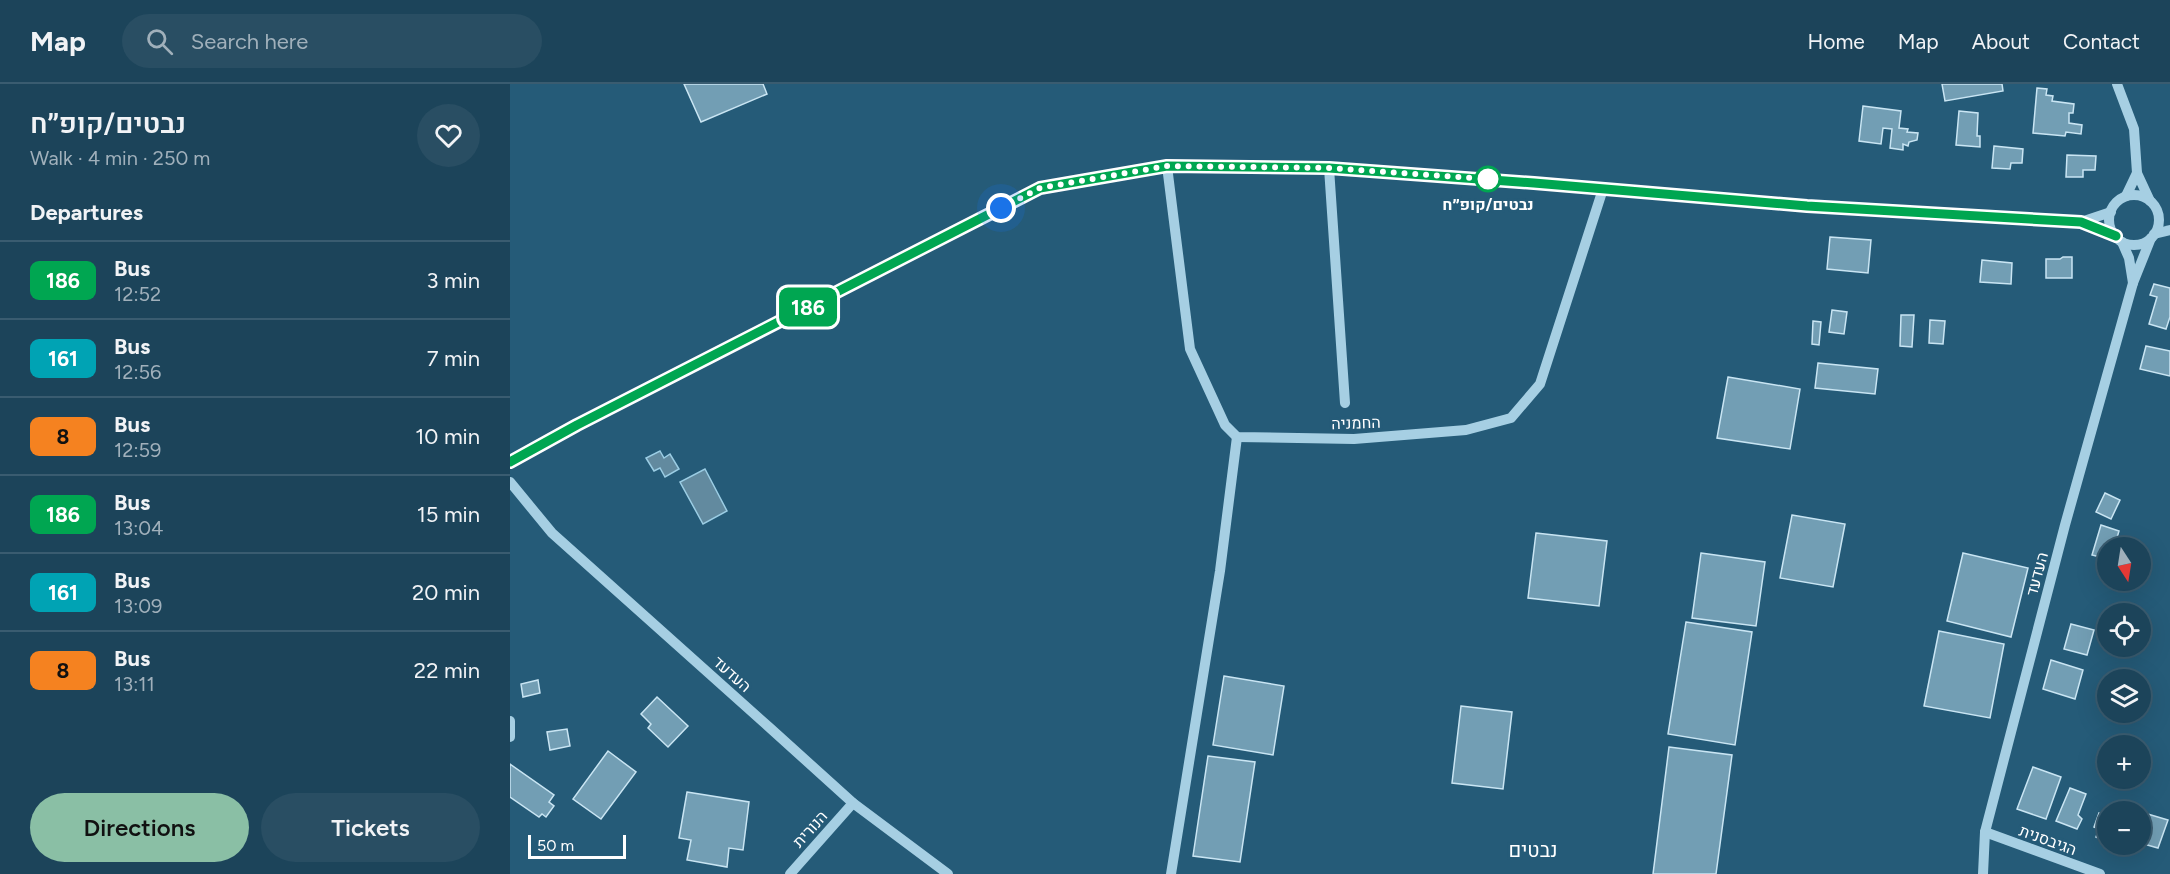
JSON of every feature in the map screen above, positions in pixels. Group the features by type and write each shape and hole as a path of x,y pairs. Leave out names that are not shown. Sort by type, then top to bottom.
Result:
{"street":[{"path":"2117,84 2134,129 2137,173 2150,201 2158,212 2170,217"},
{"path":"1167,166 1190,349 1225,425 1237,437 1220,571 1171,874"},
{"path":"510,462 577,425 1040,188 1167,166 1329,168 1807,206 2081,222 2119,239 2137,244 2170,230"},
{"path":"1329,168 1345,403"},
{"path":"2126,196 2137,173"},
{"name":"החמניה","path":"1237,437 1354,440 1466,430 1511,417 1540,384 1603,189"},
{"path":"2119,239 2111,229 2111,212 2119,200 2134,195 2150,201"},
{"path":"2081,222 2111,212"},
{"path":"2153,236 2158,227 2158,212"},
{"name":"העדעד","path":"1983,874 1985,832 2065,525 2133,283 2153,236"},
{"name":"העדעד","path":"2119,239 2129,258 2133,283"},
{"name":"העדעד","path":"510,482 552,533 853,803 948,874"},
{"path":"510,721 510,737"},
{"name":"הנורית","path":"790,874 853,803"},
{"name":"הגיבסנית","path":"1985,832 2100,874"}],"water":[{"path":"660,451 664,458 670,454 679,469 665,477 660,468 654,471 646,458"},
{"path":"705,469 727,511 703,524 680,482"}],"building":[{"path":"684,84 763,84 767,94 701,122"},
{"path":"1942,84 2002,84 2003,91 1945,101"},
{"path":"2037,88 2047,89 2046,95 2053,96 2052,101 2074,104 2073,113 2069,113 2069,123 2082,125 2081,134 2066,132 2065,136 2033,133"},
{"path":"1863,106 1901,111 1899,128 1908,129 1907,132 1918,133 1917,140 1909,142 1908,146 1903,144 1903,150 1890,148 1892,129 1883,128 1881,144 1859,141"},
{"path":"1959,111 1978,113 1977,136 1980,136 1980,147 1956,145"},
{"path":"1994,146 2023,149 2022,163 2011,163 2010,169 1992,168"},
{"path":"2067,155 2096,156 2095,170 2083,170 2083,177 2066,177"},
{"path":"1830,237 1871,240 1868,273 1827,269"},
{"path":"2072,257 2072,278 2046,278 2046,259"},
{"path":"1982,260 2012,263 2011,284 1980,282"},
{"path":"2154,284 2170,288 2170,317 2166,329 2149,324 2157,297 2150,295"},
{"path":"1832,310 1847,312 1844,334 1829,332"},
{"path":"1901,315 1914,315 1912,347 1900,346"},
{"path":"1930,320 1945,321 1943,344 1929,343"},
{"path":"1813,321 1821,322 1819,345 1812,344"},
{"path":"2146,346 2170,351 2170,376 2140,369"},
{"path":"1818,363 1878,369 1875,394 1815,388"},
{"path":"1728,377 1800,389 1790,449 1717,438"},
{"path":"2105,493 2120,500 2111,519 2096,512"},
{"path":"1792,515 1845,524 1833,587 1780,578"},
{"path":"2101,525 2119,531 2117,537 2097,537"},
{"path":"1536,533 1607,541 1599,606 1528,598"},
{"path":"2097,538 2097,556 2092,555"},
{"path":"1701,553 1765,562 1756,626 1692,618"},
{"path":"1963,553 2028,568 2011,637 1947,621"},
{"path":"1686,622 1752,632 1735,745 1668,734"},
{"path":"2071,624 2094,630 2087,655 2064,649"},
{"path":"1939,631 2004,644 1990,718 1924,706"},
{"path":"2051,660 2083,670 2075,699 2043,689"},
{"path":"1224,676 1284,686 1273,755 1213,745"},
{"path":"538,680 540,693 523,697 521,684"},
{"path":"657,697 688,726 668,747 648,728 651,724 641,714"},
{"path":"1461,706 1512,712 1503,789 1452,783"},
{"path":"567,729 570,746 550,750 547,732"},
{"path":"1669,747 1732,755 1716,874 1653,874"},
{"path":"608,751 636,772 601,819 573,799"},
{"path":"1208,756 1255,762 1240,862 1193,856"},
{"path":"510,764 554,795 549,802 554,806 546,817 542,814 539,817 510,797"},
{"path":"2033,767 2061,777 2046,819 2017,809"},
{"path":"2070,788 2086,794 2078,815 2082,819 2077,829 2056,821"},
{"path":"687,792 749,802 743,850 729,848 727,867 687,860 691,840 679,838"},
{"path":"2151,815 2168,820 2158,848 2151,846"}],"bus line":[{"name":"186","path":"510,462 577,425 1040,188 1167,166 1329,168 1807,206 2081,222 2116,236"}],"place":[{"name":"נבטים/קופ״ח","path":"1488,179"}],"district":[{"name":"נבטים","path":"1533,850"}],"route":[{"path":"1001,208 1040,188 1167,166 1329,168 1488,179"}]}
